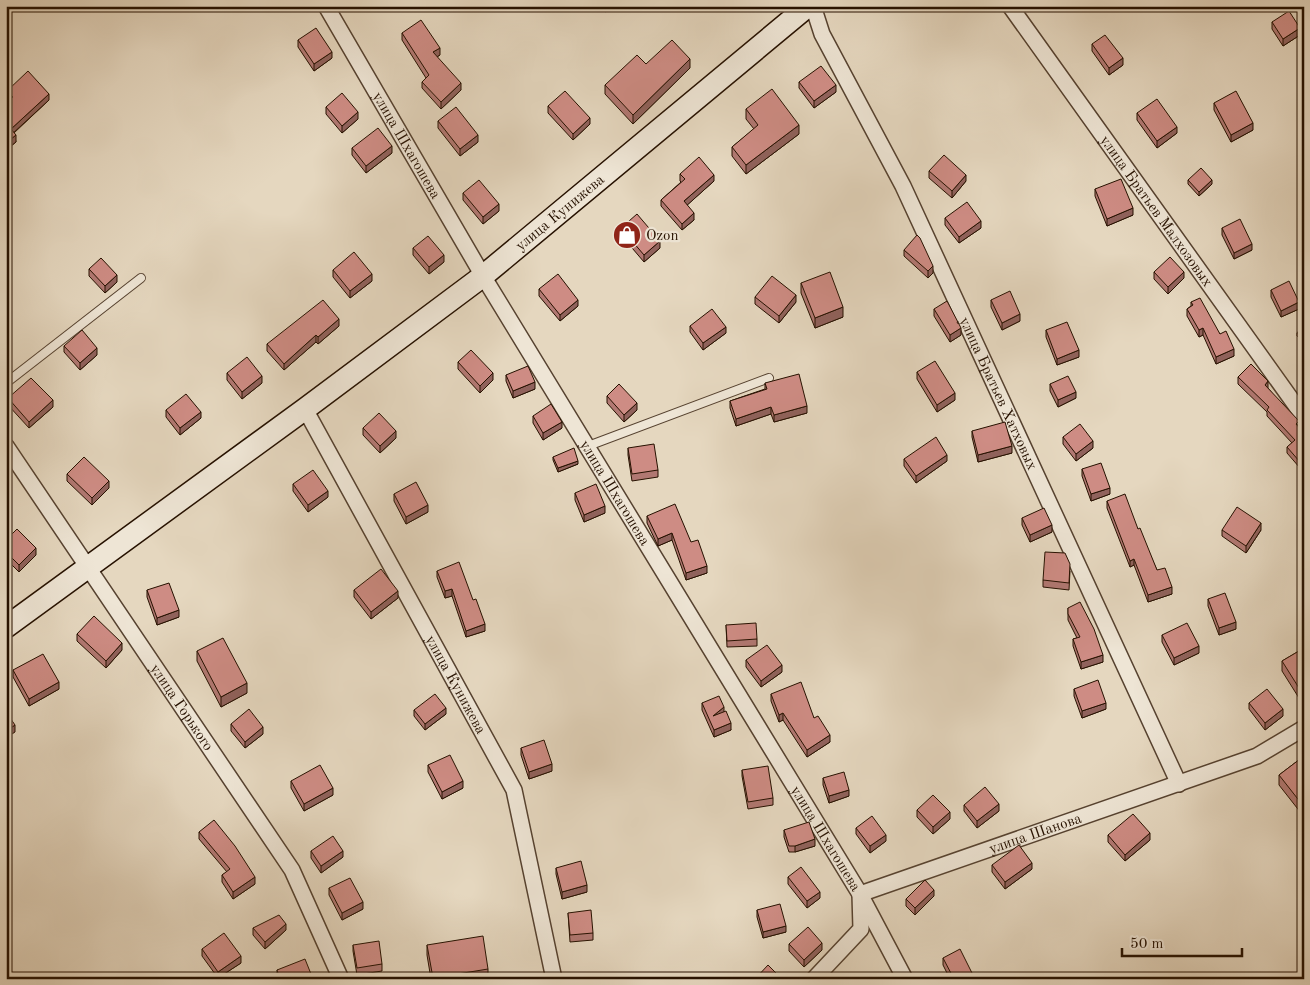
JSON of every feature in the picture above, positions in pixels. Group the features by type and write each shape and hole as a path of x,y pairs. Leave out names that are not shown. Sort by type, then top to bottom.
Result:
{"street":[{"name":"улица Шхагошева","path":"326,6 483,276 860,894 905,979"},
{"name":"улица Кунижева","path":"6,627 305,409 483,276 808,6"},
{"name":"улица Братьев Хатховых","path":"813,6 822,34 903,186 1179,784"},
{"name":"улица Братьев Малхозовых","path":"1010,6 1304,417"},
{"name":"улица Кунижева","path":"305,409 514,790 554,979"},
{"name":"улица Горького","path":"6,446 292,870 341,979"},
{"name":"улица Шанова","path":"860,894 1257,756 1304,728"},
{"path":"814,979 861,929 860,894"}],"lane":[{"path":"6,383 141,278"},
{"path":"588,446 769,378"}],"building":[{"path":"1289,11 1300,28 1283,39 1272,22"},
{"path":"421,20 440,48 433,52 461,83 441,102 422,82 429,75 402,33"},
{"path":"316,28 332,52 314,64 298,40"},
{"path":"1105,35 1123,58 1109,68 1092,44"},
{"path":"672,40 690,59 633,115 605,85 637,55 646,64"},
{"path":"821,66 836,85 814,101 799,82"},
{"path":"28,71 49,94 11,129 16,135 6,143 6,102 13,97 7,91"},
{"path":"772,89 799,125 746,165 732,147 758,125 746,109"},
{"path":"565,91 590,118 573,134 548,106"},
{"path":"1236,91 1253,123 1231,135 1214,103"},
{"path":"342,93 358,112 342,126 326,107"},
{"path":"1157,99 1177,127 1157,141 1137,113"},
{"path":"456,107 478,135 460,149 438,121"},
{"path":"378,128 392,146 366,166 352,148"},
{"path":"944,155 966,175 952,191 929,171"},
{"path":"699,157 714,175 684,201 694,213 682,224 661,200 685,179 680,174"},
{"path":"1201,168 1212,180 1199,192 1188,180"},
{"path":"1121,179 1133,208 1107,219 1095,189"},
{"path":"479,180 499,204 483,217 463,193"},
{"path":"967,202 981,221 959,237 945,218"},
{"path":"637,214 660,241 644,255 621,228"},
{"path":"1240,219 1252,244 1234,253 1222,228"},
{"path":"917,235 933,266 928,271 904,250"},
{"path":"428,236 444,255 429,267 413,248"},
{"path":"354,252 372,274 350,291 333,270"},
{"path":"1170,257 1184,272 1168,287 1154,272"},
{"path":"101,258 117,275 105,286 89,269"},
{"path":"830,272 843,307 815,318 801,283"},
{"path":"558,274 578,300 560,315 539,289"},
{"path":"772,276 796,295 779,316 755,297"},
{"path":"1289,281 1299,302 1281,311 1271,290"},
{"path":"1010,291 1020,314 1002,323 991,300"},
{"path":"1200,298 1220,334 1226,331 1234,349 1216,357 1203,328 1199,330 1187,309 1193,305 1191,302"},
{"path":"323,300 339,319 318,337 316,335 284,364 267,344"},
{"path":"947,301 961,328 950,335 934,309"},
{"path":"712,309 726,327 703,343 690,326"},
{"path":"1067,322 1079,350 1057,359 1046,330"},
{"path":"1304,325 1304,339 1297,333"},
{"path":"82,330 97,348 80,363 64,346"},
{"path":"471,350 493,373 480,386 458,362"},
{"path":"247,357 262,376 242,392 227,373"},
{"path":"935,361 955,393 937,405 917,372"},
{"path":"1251,364 1268,381 1265,385 1299,421 1296,424 1304,433 1304,459 1300,462 1287,447 1295,440 1267,410 1269,407 1238,377"},
{"path":"528,366 535,382 513,391 506,375"},
{"path":"799,374 807,406 774,415 771,407 736,419 730,401 767,389 765,383"},
{"path":"1068,376 1076,392 1058,400 1050,384"},
{"path":"31,378 53,400 29,422 8,398"},
{"path":"619,384 637,403 624,415 607,396"},
{"path":"186,394 201,412 180,428 166,410"},
{"path":"551,404 562,422 543,433 533,416"},
{"path":"379,413 396,431 380,446 363,428"},
{"path":"1005,422 1012,446 978,455 972,431"},
{"path":"1080,424 1093,441 1076,454 1063,437"},
{"path":"936,437 947,455 916,476 904,459"},
{"path":"654,444 658,470 632,474 628,448"},
{"path":"574,448 578,461 558,468 553,457"},
{"path":"84,457 109,481 92,498 67,474"},
{"path":"1101,463 1110,488 1091,494 1082,469"},
{"path":"313,470 328,491 308,505 293,484"},
{"path":"416,482 428,505 406,517 394,494"},
{"path":"596,484 605,506 584,515 575,493"},
{"path":"1125,494 1138,529 1140,528 1157,570 1165,568 1172,587 1148,595 1134,559 1130,561 1107,501"},
{"path":"675,504 691,542 698,540 707,566 686,573 672,533 658,539 647,516"},
{"path":"1237,507 1261,523 1246,546 1222,530"},
{"path":"1044,508 1052,525 1030,535 1022,518"},
{"path":"17,529 36,548 19,565 6,552 6,540"},
{"path":"1045,552 1065,553 1070,564 1069,583 1043,580"},
{"path":"459,562 473,600 476,599 485,624 466,631 452,589 445,591 437,571"},
{"path":"381,569 398,591 371,612 354,590"},
{"path":"169,583 179,610 157,618 147,590"},
{"path":"1225,593 1236,622 1219,628 1208,599"},
{"path":"1080,602 1094,629 1103,655 1081,662 1073,639 1080,637 1068,614 1068,608"},
{"path":"94,616 122,643 106,661 77,634"},
{"path":"756,623 757,639 727,641 726,625"},
{"path":"1187,623 1199,646 1174,658 1162,635"},
{"path":"223,638 247,683 221,697 197,651"},
{"path":"767,645 782,665 761,681 746,660"},
{"path":"1304,648 1304,685 1299,688 1282,661"},
{"path":"43,654 59,682 29,699 13,670"},
{"path":"1098,680 1106,703 1082,711 1074,689"},
{"path":"801,682 814,718 818,716 830,735 807,750 783,713 779,715 771,694"},
{"path":"1267,689 1283,709 1265,723 1249,703"},
{"path":"435,694 446,708 425,724 414,710"},
{"path":"719,696 724,707 713,716 726,711 731,723 714,730 702,703"},
{"path":"249,709 263,727 245,742 231,724"},
{"path":"6,712 15,725 6,731"},
{"path":"544,740 552,764 529,772 521,748"},
{"path":"450,755 463,781 442,792 428,765"},
{"path":"1304,756 1304,801 1301,803 1279,775"},
{"path":"320,765 333,788 304,804 291,781"},
{"path":"768,766 773,798 748,802 742,770"},
{"path":"844,772 849,790 829,796 823,778"},
{"path":"985,787 999,804 977,821 964,805"},
{"path":"933,795 950,812 933,827 917,810"},
{"path":"1133,814 1150,833 1125,855 1108,835"},
{"path":"872,816 886,835 870,846 856,828"},
{"path":"214,820 235,846 255,877 233,892 222,875 230,869 199,832"},
{"path":"809,822 815,839 795,846 789,846 784,830"},
{"path":"333,836 343,851 321,866 311,851"},
{"path":"1019,845 1032,863 1005,882 992,865"},
{"path":"581,861 587,885 562,892 556,868"},
{"path":"801,867 820,892 807,901 788,877"},
{"path":"350,878 363,902 342,913 329,888"},
{"path":"925,880 934,890 915,908 906,899"},
{"path":"780,904 786,926 763,932 757,910"},
{"path":"591,910 593,933 570,935 568,913"},
{"path":"279,915 286,924 265,942 253,928"},
{"path":"808,927 822,943 804,960 789,944"},
{"path":"224,933 241,956 218,972 202,949"},
{"path":"483,936 488,969 433,978 427,945"},
{"path":"379,941 382,964 357,968 353,945"},
{"path":"960,949 975,979 954,979 943,958"},
{"path":"305,959 313,979 280,979 277,970"},
{"path":"768,965 782,979 755,979"}],"place":[{"name":"Ozon","path":"627,235"}]}
